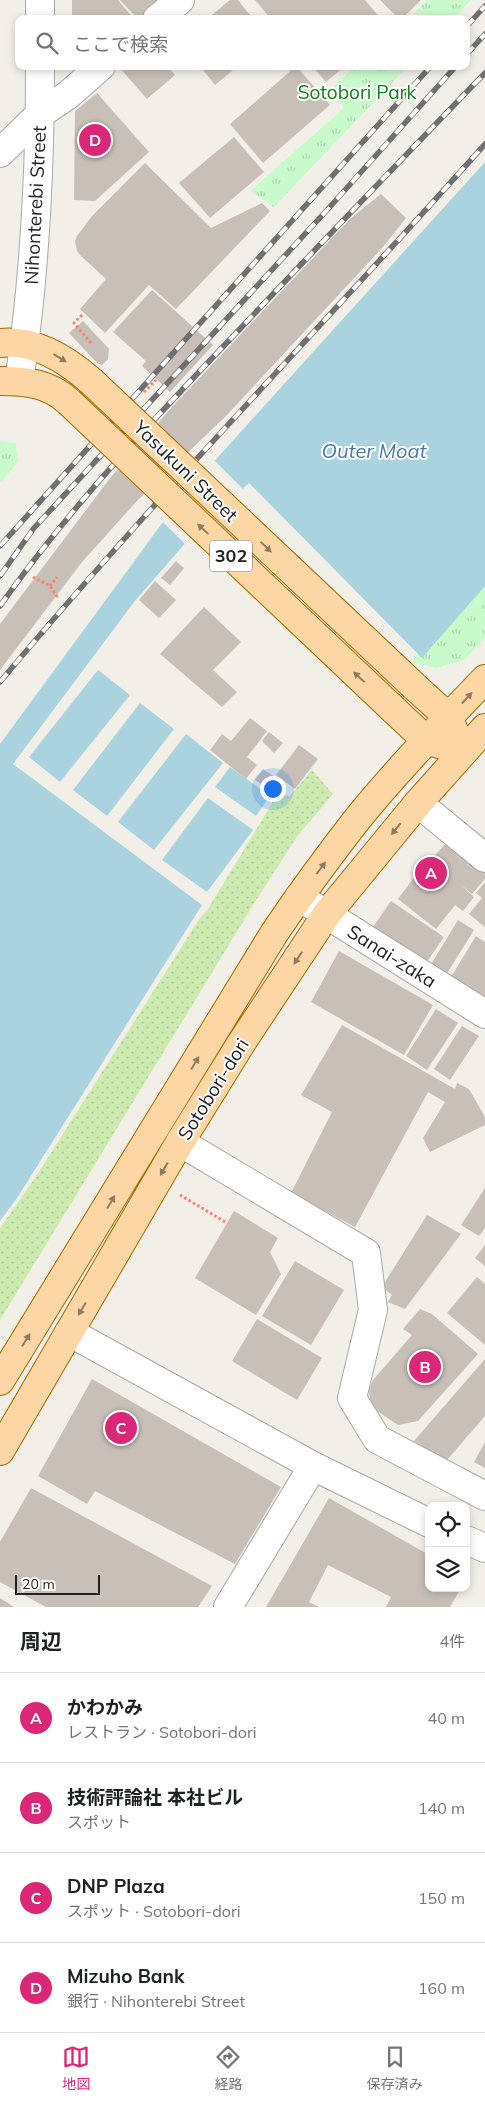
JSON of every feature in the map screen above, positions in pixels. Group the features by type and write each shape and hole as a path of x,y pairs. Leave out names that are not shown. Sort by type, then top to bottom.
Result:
{"main road":[{"name":"Yasukuni Street","path":"12,343 52,353 71,364 91,381 448,717"},
{"name":"Yasukuni Street","path":"20,382 55,391 69,402 426,740 462,752"},
{"path":"448,717 485,678"},
{"name":"Sotobori-dori","path":"0,1382 275,932 355,822 448,717"},
{"name":"302","path":"448,717 462,752"},
{"path":"462,752 485,728"},
{"name":"Sotobori-dori","path":"0,1450 180,1142 242,1042 326,915 462,752"}],"street":[{"path":"40,0 40,15"},
{"path":"163,15 180,0"},
{"name":"Nihonterebi Street","path":"20,382 12,343 34,257 40,70"},
{"path":"0,153 17,139 40,114 68,95 96,70"},
{"path":"418,803 485,858"},
{"name":"Sanai-zaka","path":"299,897 485,1014"},
{"path":"180,1142 366,1253 373,1310 352,1398 378,1439 485,1496"},
{"path":"69,1332 313,1466 425,1521"},
{"path":"228,1607 313,1466"},
{"path":"470,1542 485,1548"}],"path":[{"path":"82,315 74,323 92,343"},
{"path":"138,398 156,380"},
{"path":"50,586 57,577"},
{"path":"33,578 50,586 58,598"},
{"path":"157,1181 227,1223"}],"green space":[{"path":"427,0 471,0 457,15 413,15"},
{"name":"Sotobori Park","path":"352,70 404,70 274,207 250,191 344,108 331,89"},
{"path":"0,441 16,443 18,462 0,483"},
{"path":"485,578 485,638 464,660 436,668 411,662"},
{"path":"312,770 333,794 296,838 255,902 0,1320 0,1228 35,1178 198,921 208,909 279,792 289,797"}],"water":[{"name":"Outer Moat","path":"485,162 485,586 422,658 249,483 189,539 134,602 13,764 202,905 17,1198 0,1221 0,744 163,522 218,457"},
{"path":"98,670 130,695 60,782 29,757"},
{"path":"140,703 174,729 107,816 73,790"},
{"path":"186,734 223,763 154,850 118,822"},
{"path":"230,767 270,796 256,816 215,787"},
{"path":"208,798 253,830 207,892 162,860"}],"pier":[{"path":"213,459 245,491 186,545 162,521"}],"building":[{"path":"72,0 118,0 131,15 72,15"},
{"path":"120,0 160,0 143,15 134,15"},
{"path":"230,0 238,0 250,15 212,15"},
{"path":"255,0 365,0 378,15 268,15"},
{"path":"380,0 421,0 406,15 395,15"},
{"path":"122,70 171,70 175,75 147,99"},
{"path":"203,70 233,70 215,85"},
{"path":"291,70 299,70 330,105 263,163 230,124"},
{"path":"316,70 340,70 326,82"},
{"path":"97,93 149,152 95,201 74,200 75,111"},
{"path":"234,137 264,172 210,218 179,183"},
{"path":"145,163 211,228 262,203 270,211 176,309 149,285 105,333 80,309 106,279 80,255 75,241 92,216"},
{"path":"381,194 406,218 383,247 226,416 136,502 82,562 0,670 0,624 111,477 171,408 351,218"},
{"path":"152,290 213,345 170,392 142,366 146,361 113,332"},
{"path":"83,321 109,349 108,359 102,365 97,363 69,333"},
{"path":"176,561 184,568 170,585 161,578"},
{"path":"155,581 176,600 159,618 139,600"},
{"path":"204,607 241,642 213,670 237,692 222,707 160,654"},
{"path":"250,718 267,731 247,757 257,765 246,779 210,750 222,734 231,741"},
{"path":"269,732 283,743 274,753 262,741"},
{"path":"299,745 318,759 295,789 276,775"},
{"path":"263,769 281,781 273,792 255,780"},
{"path":"450,838 485,869 485,879 472,894 459,883 474,897 463,911 455,905 436,929 398,899 429,857 436,862 432,859"},
{"path":"485,882 485,927 469,914 482,898 476,893"},
{"path":"391,901 444,937 426,963 373,927"},
{"path":"458,920 474,930 446,975 430,966"},
{"path":"476,936 485,942 485,997 451,977"},
{"path":"339,951 433,1005 404,1055 311,1002"},
{"path":"436,1009 458,1023 427,1070 406,1056"},
{"path":"342,1025 455,1089 457,1083 469,1089 485,1117 485,1125 430,1152 423,1138 445,1102 428,1092 355,1227 291,1193 332,1112 301,1095"},
{"path":"462,1026 479,1036 450,1080 434,1069"},
{"path":"485,1188 485,1228 479,1236 461,1225"},
{"path":"234,1211 278,1238 270,1252 281,1274 256,1315 195,1278"},
{"path":"427,1215 461,1234 405,1309 388,1302 392,1295 382,1287"},
{"path":"485,1245 485,1266 475,1258"},
{"path":"295,1261 344,1290 311,1345 262,1316"},
{"path":"477,1277 485,1284 485,1345 447,1313"},
{"path":"420,1309 432,1314 478,1354 418,1421 398,1425 374,1409 369,1390 373,1380 412,1335 403,1329"},
{"path":"257,1319 322,1358 297,1400 232,1361"},
{"path":"485,1359 485,1416 446,1461 414,1441"},
{"path":"92,1379 281,1487 235,1564 95,1491 87,1504 38,1476"},
{"path":"485,1442 485,1468 474,1462"},
{"path":"31,1488 212,1586 198,1607 46,1607 0,1582 0,1542"},
{"path":"329,1498 425,1553 425,1592 459,1592 450,1607 386,1607 391,1597 328,1565 309,1602 319,1607 266,1607"},
{"path":"0,1598 14,1607 0,1607"}],"railway":[{"path":"470,23 485,6"},
{"path":"470,51 485,34"},
{"path":"0,546 427,70"},
{"path":"0,576 34,528 328,209 452,70"},
{"path":"0,606 55,534 113,465 174,398 485,73"},
{"path":"0,682 179,478 485,144"}],"place":[{"name":"Mizuho Bank","path":"95,140"},
{"name":"かわかみ","path":"431,873"},
{"name":"技術評論社 本社ビル","path":"425,1367"},
{"name":"DNP Plaza","path":"121,1428"}]}
